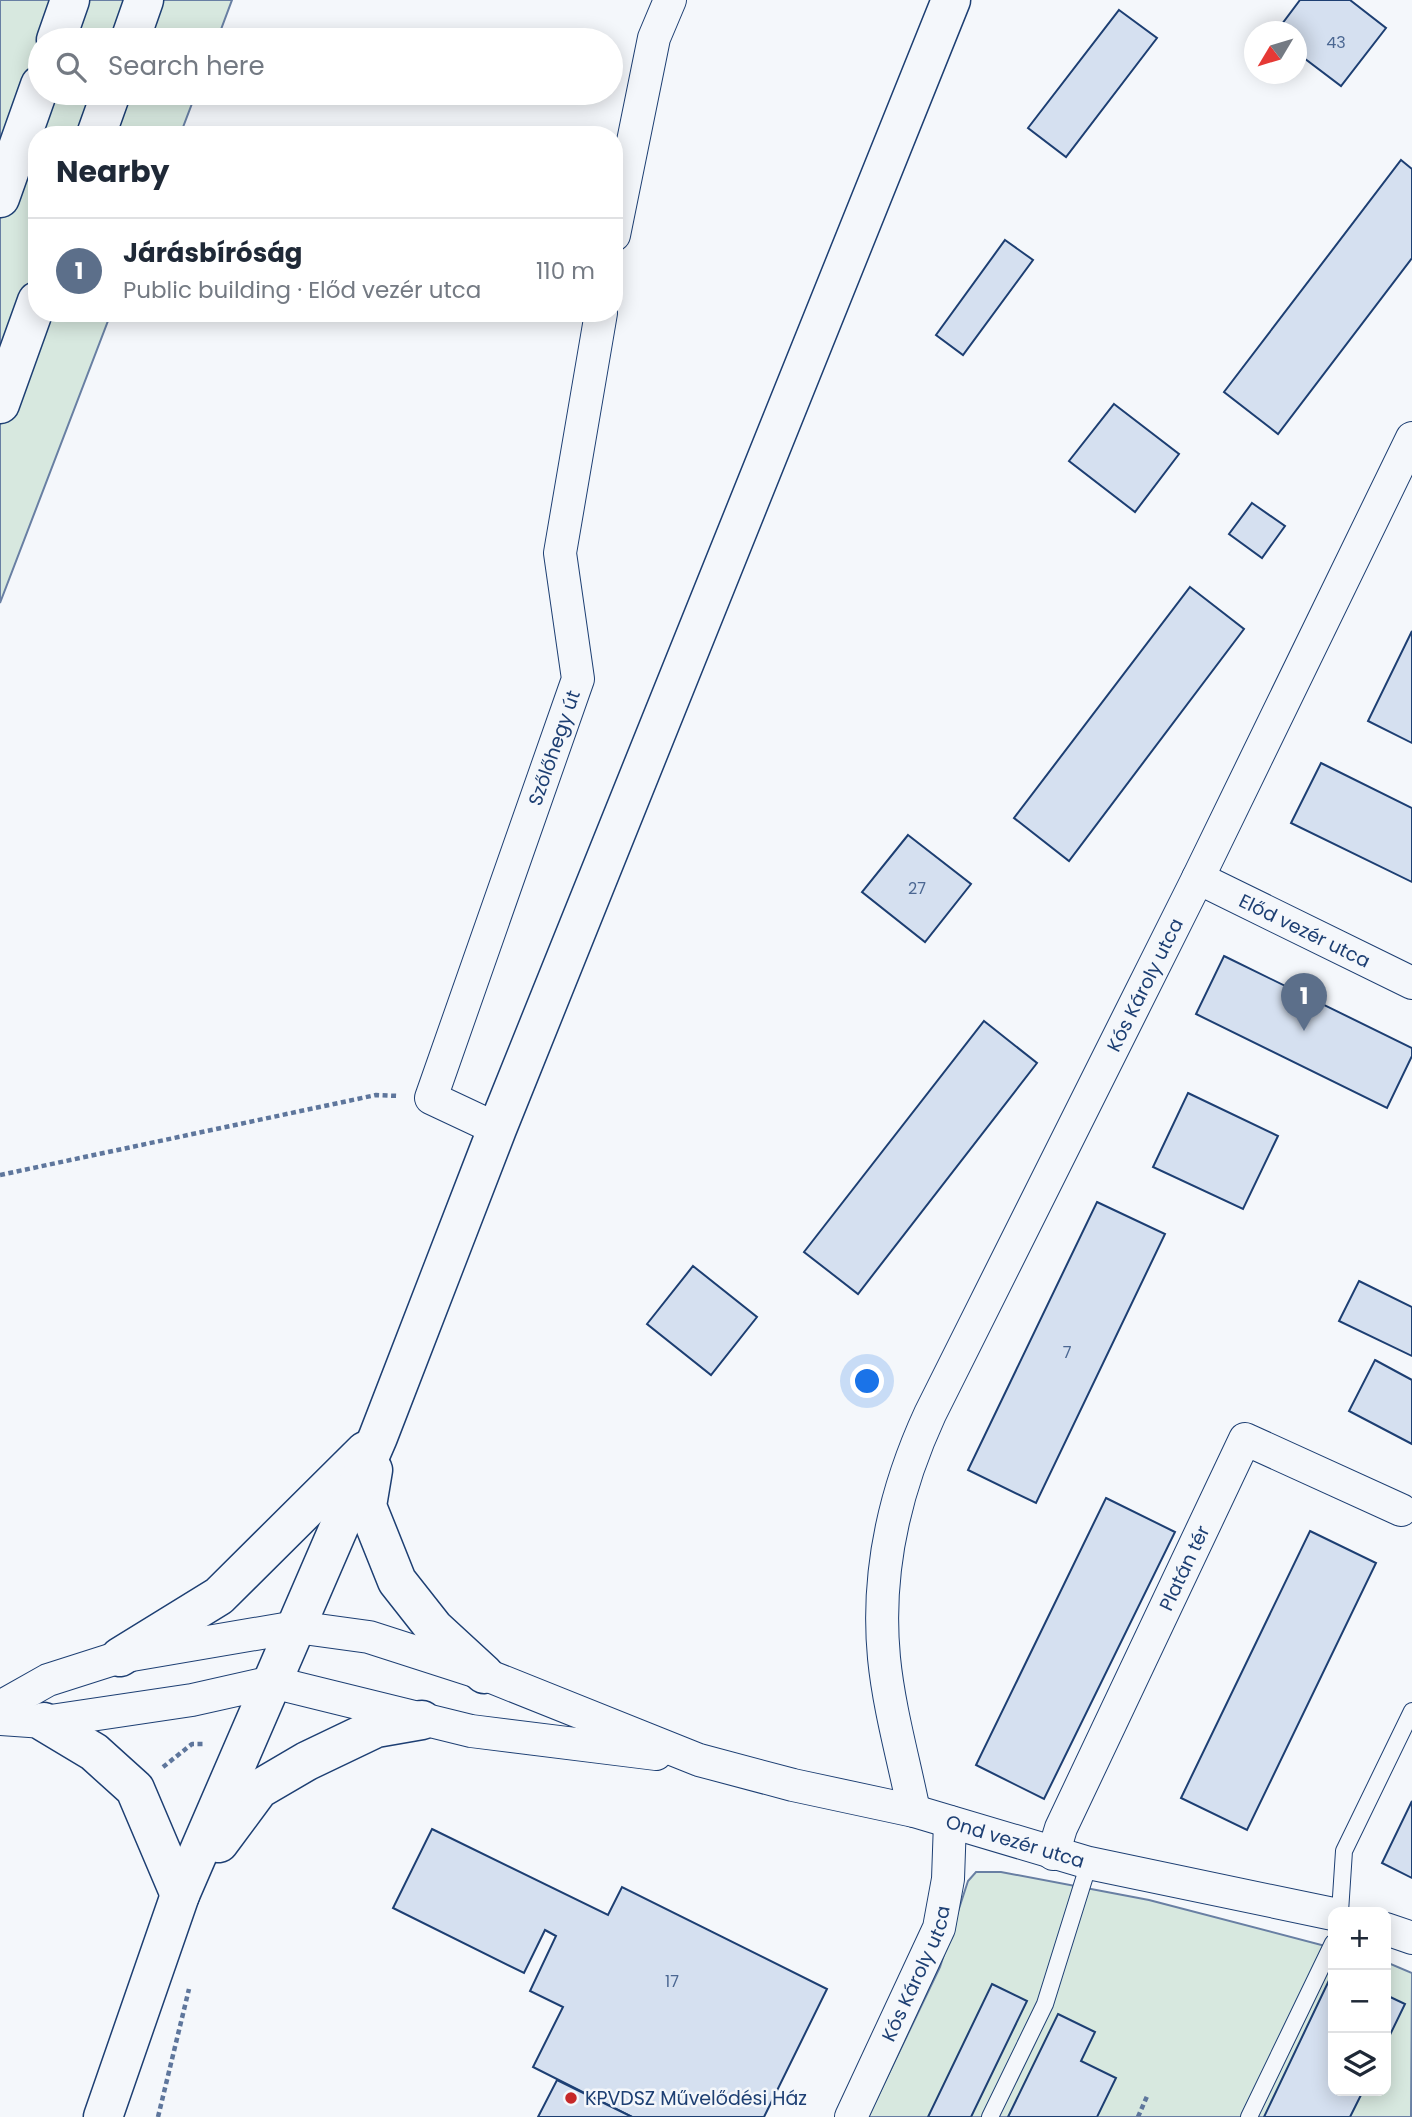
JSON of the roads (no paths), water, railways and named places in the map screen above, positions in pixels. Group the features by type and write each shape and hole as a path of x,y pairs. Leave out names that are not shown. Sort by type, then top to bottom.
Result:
{"main road":[{"path":"60,28 70,0"},
{"path":"134,28 144,0"},
{"path":"103,2117 180,1895 378,1437 497,1129 945,2"},
{"path":"0,198 33,105"},
{"path":"99,126 107,105"},
{"path":"0,404 29,322"},
{"path":"120,1657 219,1596 378,1437"},
{"path":"378,1437 367,1506 397,1581 434,1628 484,1674"},
{"path":"180,1895 259,1789 307,1761 376,1728 422,1720"},
{"path":"44,1722 94,1752 135,1788 180,1895"}],"street":[{"path":"623,191 654,38 670,0"},
{"name":"Szőlőhegy út","path":"497,1129 431,1098 578,679 560,553 599,322"},
{"name":"Kós Károly utca","path":"914,1811 884,1658 884,1583 889,1536 899,1496 926,1423 1198,878 1412,438"},
{"name":"Előd vezér utca","path":"1198,878 1412,983"},
{"name":"Platán tér","path":"1053,1854 1061,1828 1245,1439 1401,1510"},
{"path":"0,1707 48,1680 120,1657 296,1627 369,1637 484,1674 699,1760"},
{"path":"0,1719 44,1722 192,1700 272,1682 471,1731 699,1760"},
{"name":"Ond vezér utca","path":"699,1760 793,1785 914,1811 1089,1863 1328,1913"},
{"name":"Kós Károly utca","path":"850,2117 939,1928 948,1879 950,1822"},
{"path":"1391,1931 1412,1938"}],"lane":[{"path":"1340,1907 1345,1851 1412,1711"},
{"path":"990,2117 1045,2004 1089,1863"},
{"path":"1250,2117 1328,1953"}],"place":[{"name":"Járásbíróság","path":"1304,1031"},
{"name":"KPVDSZ Művelődési Ház","path":"571,2098"}]}
